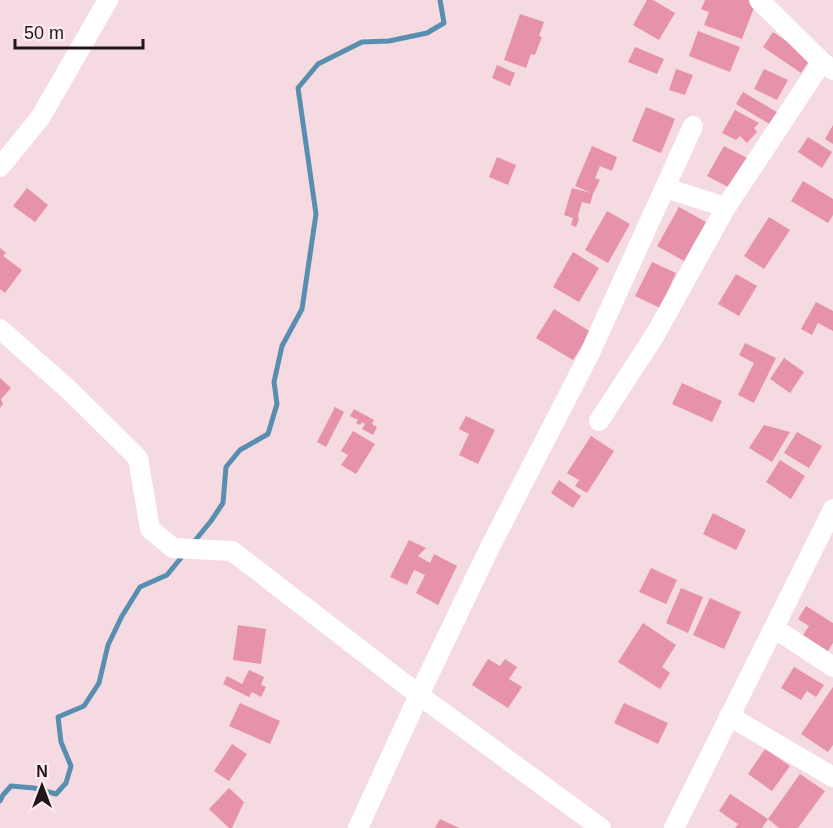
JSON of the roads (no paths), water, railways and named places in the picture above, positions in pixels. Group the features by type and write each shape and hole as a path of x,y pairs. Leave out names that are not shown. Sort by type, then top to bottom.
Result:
{"street":[{"path":"0,167 40,118 108,0"},
{"path":"599,421 655,334 726,207 827,66 759,0"},
{"path":"358,828 490,547 589,355 693,126"},
{"path":"665,188 726,207"},
{"path":"0,329 69,390 138,458 150,529 173,548 232,551 419,695 601,828"},
{"path":"674,828 833,509"},
{"path":"774,628 833,667"},
{"path":"729,716 833,777"}],"waterway":[{"path":"193,543 223,503 226,467 240,450 268,434 277,404 274,382 282,346 302,309 316,214 298,88 318,64 362,42 389,41 427,33 444,23 440,0"},
{"path":"0,801 11,786 34,788 56,794 66,783 71,766 61,742 58,717 84,706 99,683 108,645 140,587 167,575 185,553"}]}
